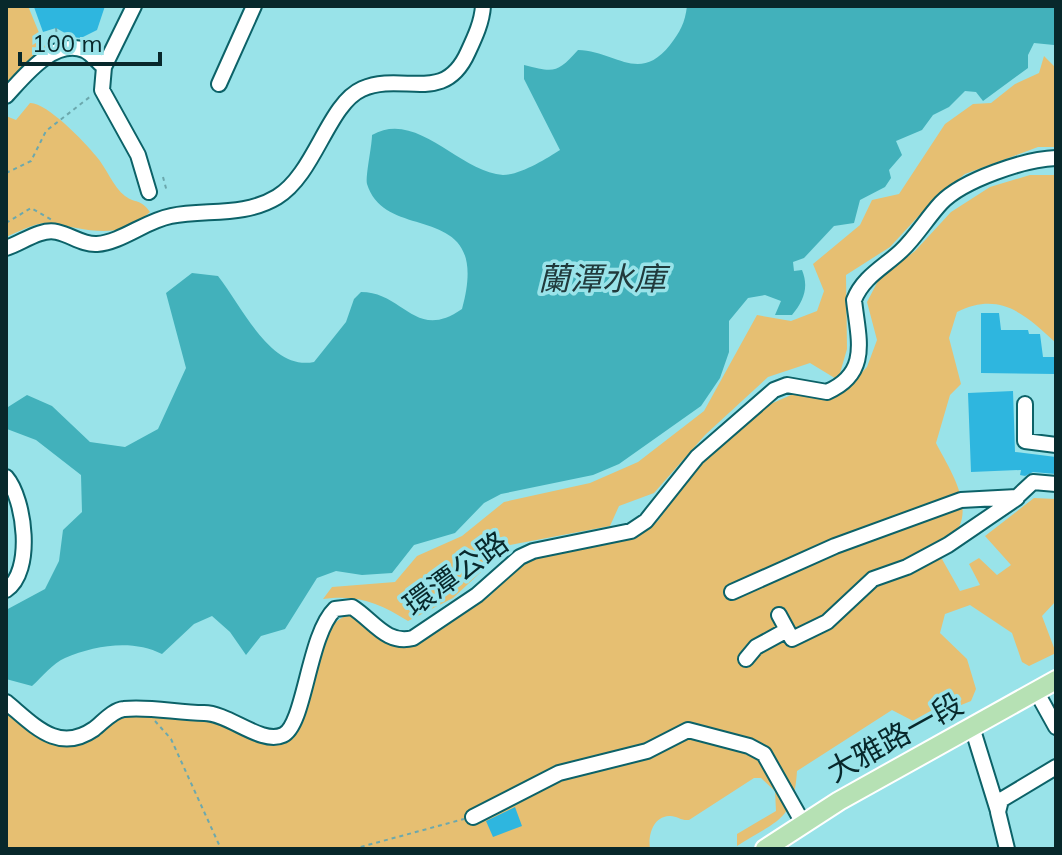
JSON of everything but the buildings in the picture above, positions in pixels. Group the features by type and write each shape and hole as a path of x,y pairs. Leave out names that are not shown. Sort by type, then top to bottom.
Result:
{"main road":[{"name":"大雅路一段","path":"765,849 803,823 1056,680"}],"street":[{"path":"134,6 104,67 102,90 138,155 149,192"},
{"path":"219,84 254,6"},
{"path":"6,248 45,232 56,232 87,243 106,243 140,226 173,215 240,210 274,199 302,173 348,99 361,89 433,84 453,74 466,55 481,22 483,6"},
{"path":"6,96 39,61 69,49 84,50 104,67"},
{"name":"環潭公路","path":"6,702 42,731 66,741 79,738 123,709 212,713 261,735 283,735 294,725 303,683 325,623 335,609 352,607 388,638 402,641 413,638 477,595 520,557 631,531 658,509 697,457 774,390 787,385 827,392 846,381 861,356 854,300 857,291 863,282 907,245 942,202 955,191 1027,162 1056,158"},
{"path":"1025,404 1025,441 1056,445"},
{"path":"6,477 21,505 25,559 15,584 6,590"},
{"path":"779,615 792,639 827,622 873,579 907,567 948,545 1017,497 1033,482 1056,484"},
{"path":"732,592 835,546 961,500 1017,497"},
{"path":"746,659 756,647 787,630"},
{"path":"1036,691 1056,727"},
{"path":"972,727 1007,849"},
{"path":"473,817 559,773 647,751 688,730 749,746 764,754 803,823"},
{"path":"998,812 1001,800 1009,792 1056,767"}],"path":[{"path":"6,173 31,161 46,131 57,119 102,90"},
{"path":"163,177 167,192"},
{"path":"6,223 31,208 53,221"},
{"path":"147,711 171,739 221,849"},
{"path":"353,849 473,817"}],"shaded area":[{"path":"6,6 28,6 47,52 6,86"},
{"path":"1044,56 1056,68 1056,147 1038,147 965,174 938,195 890,247 846,275 847,349 838,380 810,363 768,377 705,435 654,493 619,506 610,526 510,545 453,598 408,621 368,601 323,599 332,587 395,582 417,556 462,536 504,502 590,483 638,462 704,411 757,315 791,321 817,311 824,291 813,264 860,225 872,200 899,194 945,124 973,104 991,103 1015,84 1039,73"},
{"path":"30,103 46,109 65,124 96,156 121,192 150,212 125,228 101,231 43,223 6,237 6,116 16,120"},
{"path":"1030,175 1056,175 1056,343 1022,315 999,305 972,306 957,312 949,338 961,384 950,395 936,443 960,495 962,517 955,534 938,552 960,591 980,585 969,564 979,558 997,575 1011,565 985,536 1034,498 1056,499 1056,601 1042,616 1056,653 1029,666 1022,662 1012,633 970,605 945,614 940,633 967,659 976,689 971,701 917,723 892,710 797,771 787,810 772,824 737,846 737,834 776,811 775,791 761,778 754,778 689,820 663,817 655,824 650,849 6,849 6,709 63,741 90,741 107,719 149,715 211,720 272,733 292,719 305,703 327,633 338,620 356,612 412,644 490,596 522,559 636,533 658,521 696,465 766,406 791,395 831,395 848,387 867,367 877,340 867,302 879,279 915,251 951,212 990,187"}],"water":[{"name":"蘭潭水庫","path":"687,6 1056,6 1056,52 1054,45 1034,43 1028,55 1028,68 983,101 976,92 965,91 949,107 933,115 922,130 896,141 902,155 889,170 891,178 885,187 860,200 854,223 834,226 804,258 793,262 794,271 802,270 805,288 800,304 792,315 775,315 781,301 765,295 748,298 729,321 729,352 720,378 701,406 619,464 593,475 501,494 484,503 455,533 414,545 392,573 362,575 336,571 317,578 285,629 261,636 246,655 230,632 212,616 194,624 162,654 139,646 101,647 61,660 32,686 6,679 6,610 45,589 59,561 63,530 82,512 81,475 36,440 7,429 8,407 27,395 52,406 90,442 125,447 158,429 186,368 166,293 192,273 218,276 258,334 284,357 298,362 314,362 346,322 354,299 361,292 376,294 410,313 432,320 446,318 462,309 468,274 463,251 451,236 394,214 378,203 367,184 372,135 389,129 405,130 422,135 487,171 503,175 525,169 560,150 524,79 524,65 555,69 578,50 637,64 648,62 659,56 674,40"}]}
